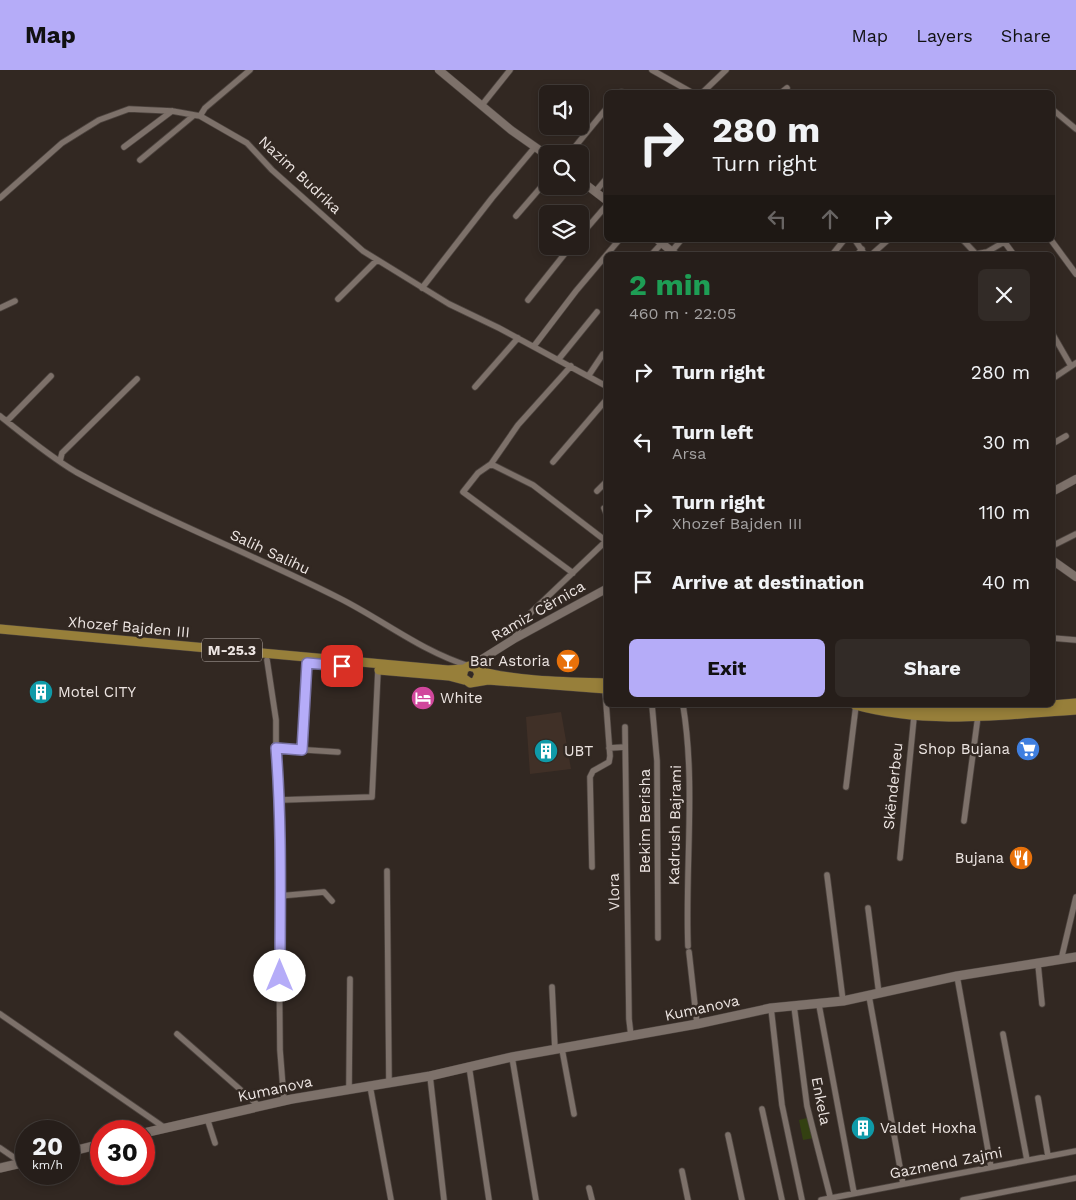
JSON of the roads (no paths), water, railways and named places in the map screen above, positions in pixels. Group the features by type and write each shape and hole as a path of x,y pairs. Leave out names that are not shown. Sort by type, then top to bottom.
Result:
{"main road":[{"name":"Xhozef Bajden III","path":"0,629 448,670 477,670 470,683 449,676 0,635"},
{"name":"M-25.3","path":"477,670 604,687"},
{"path":"1055,705 1076,704"},
{"path":"865,707 914,717 978,716 1076,710"},
{"path":"893,707 910,710 952,711 1019,707"},
{"name":"Kumanova","path":"155,1131 284,1100 430,1076 512,1057 697,1024 770,1008 819,1005 879,994 957,976 1076,958"},
{"path":"0,1168 15,1165"}],"street":[{"path":"200,116 205,108 250,70"},
{"path":"439,70 539,150"},
{"path":"482,105 510,70"},
{"path":"653,70 688,90"},
{"path":"705,90 726,70"},
{"name":"Nazim Budrika","path":"0,198 62,143 99,120 129,109 172,111 200,116 247,143 272,170 363,251 449,304 534,346 604,385"},
{"path":"124,147 172,111"},
{"path":"576,145 604,111"},
{"path":"1055,112 1076,129"},
{"path":"140,160 192,116"},
{"path":"422,288 492,198 535,147"},
{"path":"596,192 604,182"},
{"path":"589,187 604,198"},
{"path":"516,216 539,189"},
{"path":"589,226 604,208"},
{"path":"609,252 617,242"},
{"path":"660,242 673,252"},
{"path":"834,252 842,242"},
{"path":"874,252 886,242"},
{"path":"965,242 974,252"},
{"path":"986,252 1001,242"},
{"path":"1004,242 1012,252"},
{"path":"1052,242 1076,274"},
{"path":"528,300 563,255"},
{"path":"534,346 576,290 604,257"},
{"path":"338,299 377,260"},
{"path":"0,308 15,301"},
{"path":"558,360 598,312"},
{"path":"1055,337 1073,364 1055,378"},
{"path":"475,387 518,338"},
{"path":"589,376 604,354"},
{"path":"570,366 518,425 491,464 478,473 463,491 463,494 573,573"},
{"path":"7,421 51,376"},
{"path":"60,461 62,453 137,378"},
{"path":"553,462 604,402"},
{"name":"Salih Salihu","path":"0,416 60,461 152,512 322,590 408,640 441,656 477,670"},
{"path":"1055,442 1066,436"},
{"path":"491,464 533,485 604,539"},
{"path":"1055,490 1076,479"},
{"path":"597,491 604,484"},
{"path":"1056,544 1076,534"},
{"path":"514,639 521,622 604,543"},
{"path":"1055,562 1076,577"},
{"name":"Ramiz Cërnica","path":"477,670 514,639 604,590"},
{"path":"1055,638 1076,640"},
{"path":"267,660 276,720 280,800 280,1050 284,1100"},
{"path":"302,750 307,663"},
{"path":"280,800 372,797 378,670"},
{"name":"Vlora","path":"592,867 590,777 593,772 609,762 607,707"},
{"name":"Bekim Berisha","path":"652,707 657,760 658,938"},
{"name":"Kadrush Bajrami","path":"683,707 689,765 686,894 688,949 697,1024"},
{"path":"846,787 855,707"},
{"path":"964,821 978,716"},
{"name":"Skënderbeu","path":"900,858 914,717"},
{"name":"Vlora","path":"625,727 628,1019 631,1036"},
{"path":"609,748 625,747"},
{"path":"276,748 338,752"},
{"path":"387,870 389,1083"},
{"path":"827,875 843,1001"},
{"path":"279,896 324,892 332,901"},
{"path":"1061,960 1076,898"},
{"path":"868,908 879,994"},
{"path":"1038,964 1042,1004"},
{"path":"957,976 991,1167"},
{"path":"349,1089 350,979"},
{"path":"552,987 559,1050 574,1114"},
{"path":"869,996 904,1184"},
{"path":"819,1005 854,1194"},
{"name":"Enkela","path":"794,1006 807,1106 831,1199"},
{"path":"770,1008 782,1104 802,1200"},
{"path":"0,1014 165,1128"},
{"path":"177,1034 259,1106"},
{"path":"1003,1034 1027,1160"},
{"path":"512,1057 536,1200"},
{"path":"469,1066 489,1200"},
{"path":"430,1076 444,1200"},
{"path":"370,1086 391,1200"},
{"path":"1038,1098 1048,1156"},
{"path":"762,1108 782,1200"},
{"path":"208,1118 215,1143"},
{"path":"728,1135 742,1200"},
{"path":"0,1148 15,1157"},
{"name":"Gazmend Zajmi","path":"821,1200 1076,1151"},
{"path":"682,1172 688,1200"},
{"path":"963,1200 1076,1178"},
{"path":"589,1188 592,1200"}],"place":[{"name":"Bar Astoria","path":"568,661"},
{"name":"Motel CITY","path":"41,692"},
{"name":"White","path":"423,698"},
{"name":"Shop Bujana","path":"1028,749"},
{"name":"UBT","path":"546,751"},
{"name":"Bujana","path":"1021,858"},
{"name":"Valdet Hoxha","path":"863,1128"}]}
